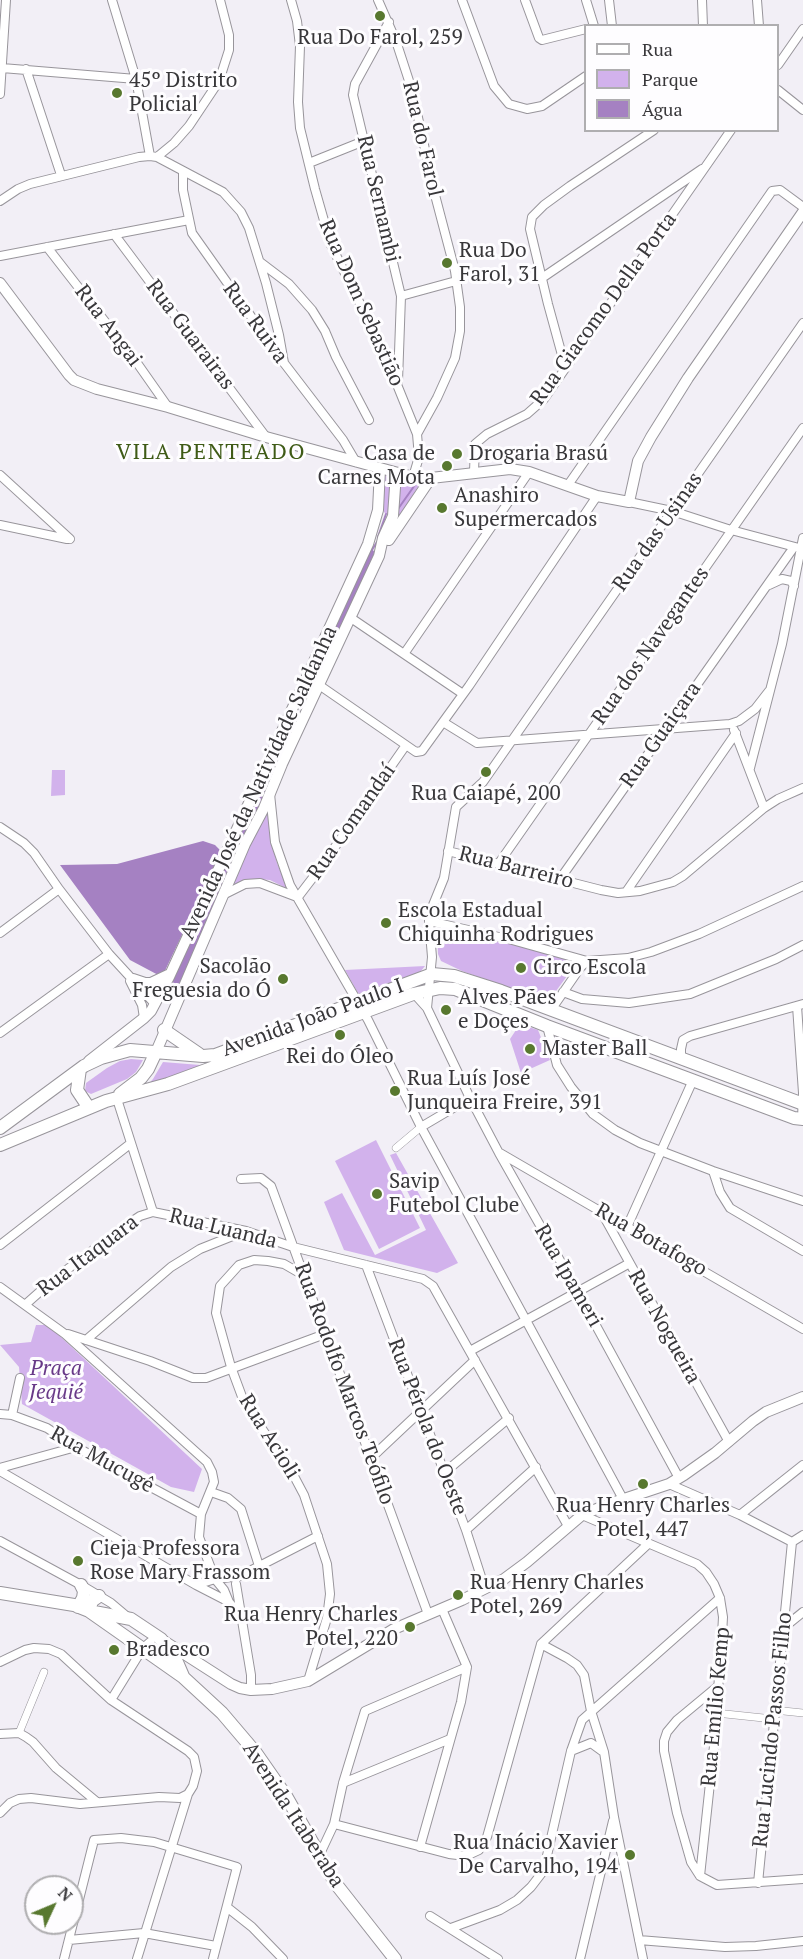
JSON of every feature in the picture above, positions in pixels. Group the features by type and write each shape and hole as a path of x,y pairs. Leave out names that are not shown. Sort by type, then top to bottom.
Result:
{"main road":[{"name":"Avenida João Paulo I","path":"0,1145 88,1108 168,1084 360,1007 401,986 432,974"},
{"path":"432,974 454,976 501,991 803,1104"},
{"name":"Avenida João Paulo I","path":"0,1128 82,1068 116,1053 130,1050 215,1055 360,1007 430,989 455,989 547,1026 802,1119"},
{"path":"164,1030 178,1042 203,1056"},
{"path":"111,1100 141,1078 156,1052"},
{"path":"82,1068 77,1090 88,1108"},
{"path":"81,1585 84,1591 84,1609"},
{"name":"Avenida Itaberaba","path":"0,1593 130,1619 183,1677 222,1713 256,1753 286,1796 319,1856 350,1904 395,1959"},
{"path":"84,1609 99,1596"},
{"name":"Avenida Itaberaba","path":"84,1609 152,1643"},
{"path":"152,1643 171,1653"},
{"name":"Avenida Itaberaba","path":"171,1653 183,1677"}],"street":[{"path":"0,94 6,0"},
{"path":"112,0 127,45 154,156 224,192 241,212 260,262 284,363"},
{"path":"0,201 18,189 61,175 154,156 174,143 189,126 221,75 229,50 229,34 220,0"},
{"name":"Rua Dom Sebastião","path":"291,0 297,21 300,46 298,102 300,128 309,164 332,245 376,334 417,434 419,457 413,477"},
{"name":"Rua do Farol","path":"378,0 389,22 412,90 460,307 460,331 455,358 417,434"},
{"path":"462,0 494,86 509,104 527,109 542,106 584,77"},
{"path":"525,0 539,38 542,40 546,41 584,29"},
{"path":"586,0 595,24"},
{"path":"609,0 612,24"},
{"path":"702,0 703,24"},
{"path":"757,0 759,24"},
{"name":"Rua Sernambi","path":"389,22 353,95 401,296 398,385"},
{"path":"779,62 803,29"},
{"path":"2,68 136,79"},
{"path":"26,69 61,175"},
{"path":"779,92 803,110"},
{"path":"566,366 542,278 530,222 534,214 570,186 651,132"},
{"name":"Rua Giacomo Della Porta","path":"474,472 476,444 487,434 537,407 730,132"},
{"path":"309,164 364,141"},
{"path":"542,278 706,167"},
{"name":"Rua Ruiva","path":"183,171 183,190 192,233 284,363 343,440 356,462"},
{"path":"568,485 772,191 780,190 803,207"},
{"path":"629,502 638,461 651,437 688,378 803,212"},
{"path":"0,256 189,220"},
{"name":"Rua Guarairas","path":"114,234 266,437"},
{"name":"Rua Angai","path":"47,246 135,360 168,407"},
{"path":"260,262 289,284 312,310 325,331 369,420"},
{"path":"401,296 456,281"},
{"path":"0,283 74,380 97,389 413,477 431,478 510,470 529,472 597,496 672,511 797,548"},
{"name":"Rua das Usinas","path":"429,921 430,910 444,878 456,807 483,782 803,323"},
{"name":"Rua dos Navegantes","path":"500,863 803,428"},
{"name":"Avenida José da Natividade Saldanha","path":"82,1068 144,1018 155,1004 170,975 368,544 376,519 380,469"},
{"path":"404,654 529,472"},
{"name":"Avenida José da Natividade Saldanha","path":"156,1052 223,895 379,556 383,538 393,516 396,473"},
{"path":"0,475 70,539 0,525"},
{"path":"379,556 431,478"},
{"path":"319,686 416,752 422,751 597,496"},
{"path":"35,532 46,519"},
{"path":"750,768 782,644 794,586 797,548 803,538"},
{"name":"Rua Guaiçara","path":"560,879 762,591 797,548"},
{"path":"762,591 782,579 791,581 794,586"},
{"path":"351,618 463,694"},
{"path":"443,722 475,743 730,724 739,721 755,709 769,691"},
{"path":"730,724 736,733 764,808"},
{"path":"626,892 736,733"},
{"name":"Rua Comandaí","path":"298,897 406,745"},
{"name":"Rua Barreiro","path":"448,851 610,891 640,891 673,882 764,808 777,799 803,788"},
{"path":"270,794 275,842 285,872 360,1007 421,1127 623,1499"},
{"path":"2,832 24,843 34,853 58,889 109,954 155,1004 161,1014 164,1030"},
{"path":"223,895 244,884 260,883 298,897"},
{"path":"427,1008 432,974 432,940 429,921 512,940 587,961 628,958 651,952 731,920 803,886"},
{"path":"0,933 58,889"},
{"path":"563,992 582,999 629,1004 690,994 803,945"},
{"path":"0,1033 109,954"},
{"path":"551,1010 587,961"},
{"path":"122,968 142,1005 144,1018"},
{"path":"133,979 151,983 170,975"},
{"path":"170,975 166,996 171,999 178,998"},
{"name":"Rua Ipameri","path":"401,986 427,1008 499,1153 679,1478"},
{"path":"681,1059 683,1040 690,1036 800,1005 802,1119"},
{"path":"547,1026 558,1065 579,1099 593,1114 615,1130 660,1151 803,1201"},
{"path":"627,1227 693,1080"},
{"path":"396,1148 421,1127 470,1098"},
{"path":"111,1100 130,1144 153,1212"},
{"path":"0,1245 130,1144"},
{"name":"Rua Botafogo","path":"499,1153 803,1329"},
{"path":"713,1171 720,1192 730,1208 803,1251"},
{"name":"Rua Rodolfo Marcos Teófilo","path":"241,1179 261,1178 270,1185 428,1614"},
{"name":"Rua Nogueira","path":"600,1210 729,1442"},
{"name":"Rua Luanda","path":"153,1212 246,1231 293,1247 429,1281 509,1418 568,1526"},
{"name":"Rua Itaquara","path":"26,1304 53,1280 128,1224 140,1216 153,1212"},
{"path":"86,1340 171,1267 200,1249 246,1231"},
{"name":"Rua Acioli","path":"303,1275 284,1264 254,1260 239,1265 220,1286 216,1313 231,1367 244,1402 304,1495 327,1564 330,1594 327,1618 308,1681"},
{"path":"470,1351 628,1264"},
{"name":"Rua Pérola do Oeste","path":"366,1265 466,1530 485,1589"},
{"path":"0,1287 65,1334 207,1462 214,1482 201,1514 199,1537 215,1579 240,1615"},
{"path":"65,1334 193,1377 206,1378 325,1334"},
{"path":"371,1458 476,1360"},
{"path":"12,1415 20,1378"},
{"path":"111,1700 152,1643 193,1661 231,1684 251,1690 293,1686 308,1681 366,1644 485,1589 515,1571 582,1515 669,1484 729,1442 766,1412 803,1396"},
{"name":"Rua Mucugê","path":"0,1414 12,1415 47,1428 76,1447 201,1514"},
{"path":"444,1473 509,1418"},
{"path":"0,1469 76,1447"},
{"path":"740,1515 803,1465"},
{"path":"466,1530 536,1467"},
{"path":"0,1469 196,1585 229,1602"},
{"path":"669,1484 740,1515 792,1542 803,1535"},
{"path":"211,1492 228,1498 240,1509 259,1566"},
{"name":"Rua Emílio Kemp","path":"582,1515 697,1564 714,1584 720,1599 723,1617 700,1876"},
{"path":"229,1602 238,1580 259,1566 318,1536"},
{"path":"0,1541 81,1585 111,1603 130,1619"},
{"name":"Rua Lucindo Passos Filho","path":"758,1883 792,1542"},
{"path":"334,1824 449,1854 473,1854 483,1846 541,1644 648,1544"},
{"path":"196,1585 215,1579 238,1580"},
{"path":"238,1580 240,1615 251,1675 251,1690"},
{"path":"451,1928 500,1910 517,1900 531,1887 541,1874 571,1751 582,1720 720,1599"},
{"path":"420,1847 450,1740 467,1667 442,1608"},
{"path":"782,1629 803,1612"},
{"path":"541,1644 577,1665 584,1675 591,1711 604,1752 614,1818 643,1959"},
{"path":"0,1662 25,1650 49,1649 61,1654 111,1700 172,1739 194,1757 197,1764 197,1778 188,1794 170,1846 137,1959"},
{"path":"171,1653 193,1661"},
{"path":"319,1856 334,1824 343,1783 365,1711 467,1667"},
{"path":"19,1733 44,1672"},
{"path":"718,1686 677,1720 667,1732 664,1740 664,1751 680,1824 691,1862 700,1876 717,1885 803,1880"},
{"path":"774,1710 803,1713"},
{"path":"716,1713 773,1719"},
{"path":"0,1734 19,1733 33,1742 56,1768 97,1802"},
{"path":"343,1783 450,1740"},
{"path":"571,1751 591,1743 604,1752"},
{"path":"0,1813 10,1803 19,1799 31,1798 80,1804 159,1797 180,1798 188,1794"},
{"path":"580,1959 614,1818"},
{"path":"64,1959 94,1840 141,1839 237,1867 213,1959"},
{"path":"228,1908 252,1927 278,1957"},
{"path":"430,1916 498,1959"},
{"path":"69,1940 144,1933 216,1946"},
{"path":"639,1940 725,1947 803,1941"}],"green space":[{"path":"384,472 422,480 398,519 393,513 384,512"},
{"path":"52,770 65,770 65,795 51,796"},
{"path":"269,810 273,848 288,889 270,880 257,879 248,879 230,888 241,861"},
{"path":"442,925 578,961 548,1002 462,971 441,961 438,954 437,933 438,927"},
{"path":"425,966 421,971 400,981 359,995 345,970"},
{"name":"Master Ball","path":"520,1024 538,1030 550,1060 521,1073 510,1039"},
{"path":"143,1060 136,1072 127,1079 91,1094 85,1091 86,1083 107,1068 120,1061"},
{"path":"163,1062 200,1065 201,1069 143,1090"},
{"name":"Savip Futebol Clube","path":"376,1140 420,1228 379,1249 335,1161"},
{"path":"396,1153 458,1263 437,1273 344,1250 324,1202 342,1193 375,1255 426,1230 390,1155"},
{"name":"Praça Jequié","path":"36,1325 48,1325 202,1469 194,1492 171,1487 22,1404 19,1367 0,1345 31,1342"}],"water":[{"path":"203,841 215,845 220,850 219,857 162,977 130,960 60,865 117,864"}],"waterway":[{"path":"398,509 417,482"},
{"path":"378,537 386,514"},
{"path":"370,553 377,542"},
{"path":"310,693 370,553"},
{"path":"246,832 272,776"},
{"path":"174,987 229,868"}],"place":[{"name":"Rua Do Farol, 259","path":"380,16"},
{"name":"45º Distrito Policial","path":"117,93"},
{"name":"Rua Do Farol, 31","path":"447,263"},
{"name":"Drogaria Brasú","path":"457,454"},
{"name":"Casa de Carnes Mota","path":"447,466"},
{"name":"Anashiro Supermercados","path":"442,508"},
{"name":"Rua Caiapé, 200","path":"486,772"},
{"name":"Escola Estadual Chiquinha Rodrigues","path":"386,923"},
{"name":"Circo Escola","path":"521,968"},
{"name":"Sacolão Freguesia do Ó","path":"283,979"},
{"name":"Alves Pães e Doçes","path":"446,1010"},
{"name":"Rei do Óleo","path":"340,1035"},
{"name":"Master Ball","path":"530,1049"},
{"name":"Rua Luís José Junqueira Freire, 391","path":"395,1091"},
{"name":"Savip Futebol Clube","path":"377,1194"},
{"name":"Rua Henry Charles Potel, 447","path":"643,1484"},
{"name":"Cieja Professora Rose Mary Frassom","path":"78,1561"},
{"name":"Rua Henry Charles Potel, 269","path":"458,1595"},
{"name":"Rua Henry Charles Potel, 220","path":"410,1627"},
{"name":"Bradesco","path":"114,1650"},
{"name":"Rua Inácio Xavier De Carvalho, 194","path":"630,1855"}],"district":[{"name":"VILA PENTEADO","path":"211,453"}]}
